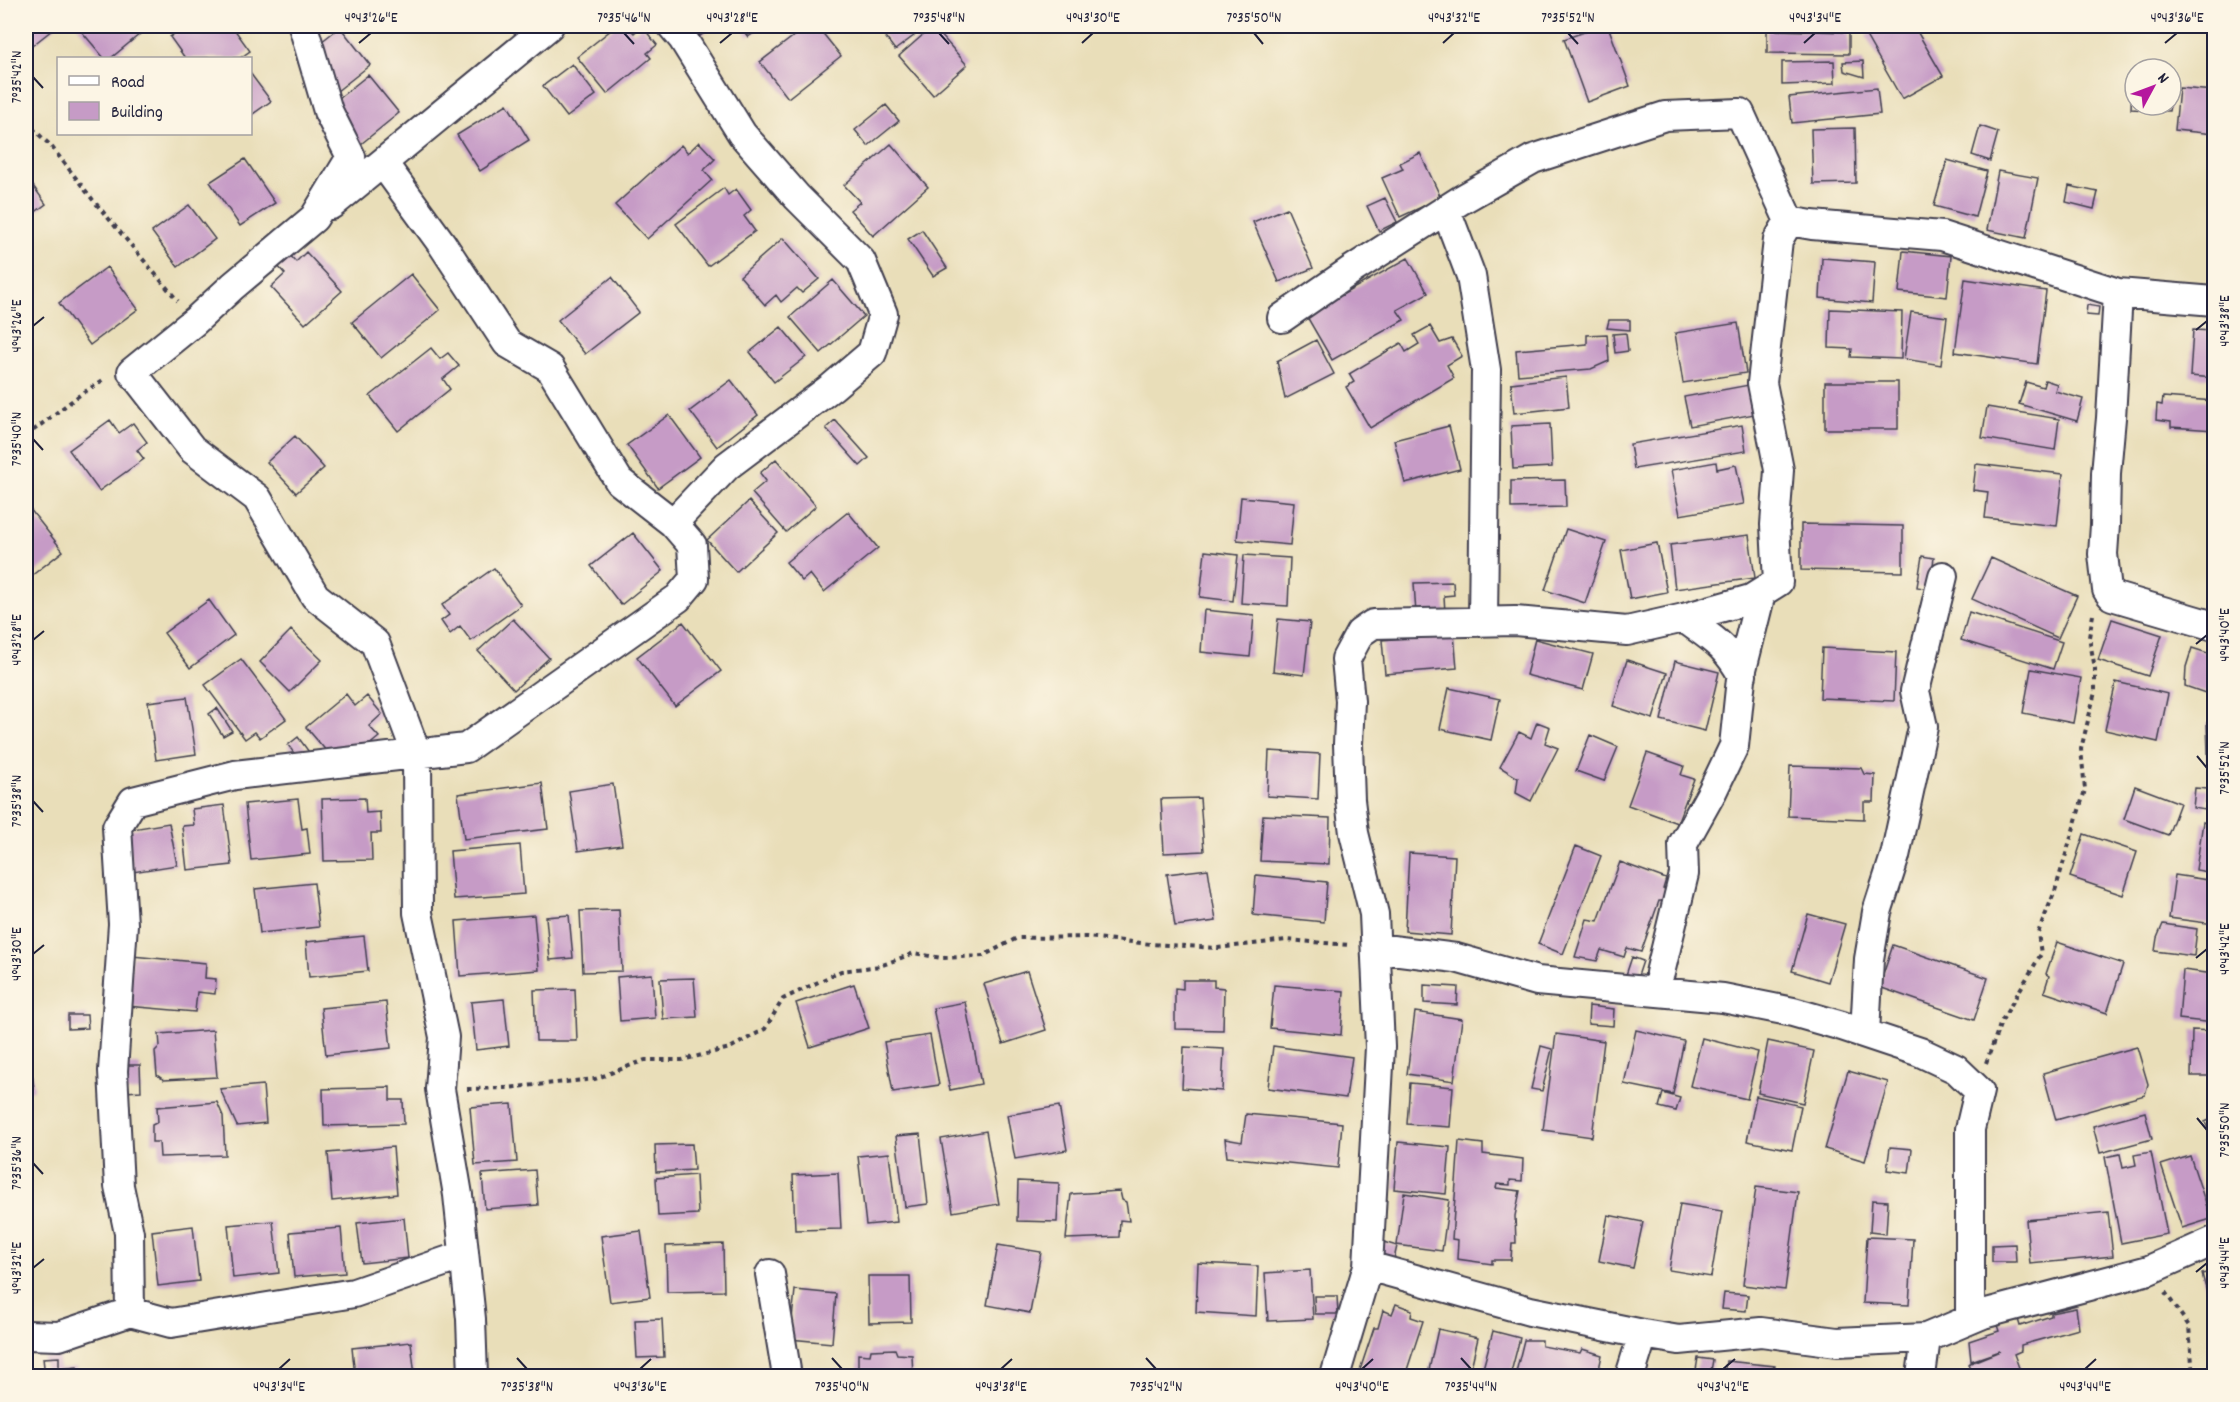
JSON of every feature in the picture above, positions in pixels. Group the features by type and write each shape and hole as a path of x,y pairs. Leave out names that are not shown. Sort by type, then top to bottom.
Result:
{"street":[{"path":"303,26 328,111 351,157 314,218"},
{"path":"473,1377 471,1319 458,1195 440,1089 444,1037 418,913 417,755 375,643 315,596 257,498 192,449 132,372 314,218 549,26"},
{"path":"672,26 683,39 742,134 797,197 861,261 883,314 872,353 832,387 727,466 673,523"},
{"path":"1282,318 1446,210 1533,159 1665,116 1740,113 1789,221"},
{"path":"130,1312 129,1233 119,1186 113,1071 123,924 117,827 133,801 235,775 466,748 678,598 694,579 692,545 673,523 619,482 550,368 507,343 442,244 383,163"},
{"path":"1446,210 1471,276 1486,370 1483,621"},
{"path":"1789,221 1942,236 2118,292 2214,301"},
{"path":"1335,1377 1368,1266 1380,1047 1374,914 1354,833 1350,800 1348,744 1350,701 1347,659 1360,633 1373,624 1515,621 1627,631 1751,599 1779,582 1775,525 1779,470 1762,383 1778,240 1789,221"},
{"path":"2118,292 2106,473 2104,578 2112,596 2214,627"},
{"path":"1865,1033 1869,958 1877,912 1895,856 1923,727 1915,691 1943,576"},
{"path":"1660,973 1684,874 1683,844 1734,746 1742,675 1761,593"},
{"path":"1684,618 1722,645 1733,658 1742,675"},
{"path":"1376,948 1456,958 1537,981 1723,998 1793,1012 1920,1052 1956,1069 1979,1091 1970,1129 1970,1312"},
{"path":"1368,1266 1530,1311 1679,1340 1761,1332 1837,1342 1926,1338 1983,1314 2149,1270 2214,1241"},
{"path":"26,1335 59,1336 130,1312 171,1323 354,1293 464,1255"},
{"path":"770,1274 787,1377"},
{"path":"1630,1377 1643,1334"},
{"path":"1922,1377 1926,1338"}],"path":[{"path":"26,122 51,146 182,306"},
{"path":"26,436 76,397 106,378"},
{"path":"1974,1087 1992,1052 2001,1022 2041,954 2038,933 2055,891 2085,790 2080,749 2095,692 2095,668 2089,638 2093,614 2109,592"},
{"path":"440,1089 506,1088 595,1079 645,1060 682,1060 730,1048 765,1029 783,999 841,971 880,966 914,953 941,958 983,956 1017,938 1087,936 1151,944 1218,948 1287,940 1376,948"},
{"path":"2149,1270 2189,1326 2193,1377"}],"building":[{"path":"26,26 57,26 28,49"},
{"path":"77,26 143,26 146,29 112,57 103,57"},
{"path":"185,26 232,26 250,51 241,57 184,57 170,37"},
{"path":"616,26 627,26 634,33 642,26 657,45 647,53 651,58 607,94 577,57"},
{"path":"691,26 710,26 711,28 700,36"},
{"path":"740,26 764,26 748,37"},
{"path":"807,26 817,26 841,56 788,98 760,62"},
{"path":"894,26 927,26 895,50 883,34"},
{"path":"933,26 967,65 933,95 899,56"},
{"path":"1608,26 1630,86 1587,102 1564,39"},
{"path":"1884,26 1914,26 1943,76 1902,99 1866,36"},
{"path":"340,27 370,65 327,99 297,61"},
{"path":"1767,30 1849,32 1849,54 1767,53"},
{"path":"1834,61 1835,83 1782,85 1782,62"},
{"path":"1863,61 1864,77 1844,71 1843,62"},
{"path":"572,64 596,95 567,117 543,86"},
{"path":"368,75 399,113 345,157 314,118"},
{"path":"252,76 271,101 252,115"},
{"path":"1877,88 1880,114 1792,123 1789,97"},
{"path":"2183,88 2214,91 2214,134 2175,130 2176,117 2183,117"},
{"path":"507,104 529,140 480,171 457,135"},
{"path":"886,105 899,121 868,146 855,130"},
{"path":"1980,126 1998,132 1990,161 1972,155"},
{"path":"1855,128 1856,183 1813,184 1811,129"},
{"path":"699,142 715,159 704,170 712,180 647,239 615,205 681,145 688,153"},
{"path":"891,144 928,187 873,236 850,210 860,202 844,185"},
{"path":"1420,153 1441,198 1400,217 1382,178 1403,169 1400,163"},
{"path":"245,159 275,203 240,226 210,182"},
{"path":"1947,160 1987,171 1975,217 1934,206"},
{"path":"1998,171 2038,178 2026,238 1987,230"},
{"path":"26,176 46,204 26,219"},
{"path":"2069,186 2098,192 2094,209 2066,202"},
{"path":"724,188 728,195 736,189 751,210 744,216 755,231 708,266 676,224"},
{"path":"1385,198 1397,222 1379,231 1367,206"},
{"path":"189,205 215,239 178,267 152,232"},
{"path":"1287,208 1313,268 1279,282 1253,222"},
{"path":"922,230 947,268 933,276 908,239"},
{"path":"783,238 819,279 802,293 797,288 781,302 776,295 765,305 740,276"},
{"path":"1903,251 1951,256 1947,297 1899,292"},
{"path":"306,252 342,291 305,324 271,287 285,274 277,265 289,254 296,262"},
{"path":"1408,258 1428,293 1397,310 1404,320 1332,360 1306,315"},
{"path":"1822,258 1875,262 1872,303 1820,298"},
{"path":"107,267 138,309 90,345 59,303"},
{"path":"411,274 440,310 381,358 352,322"},
{"path":"612,277 639,312 585,354 558,320"},
{"path":"1965,279 2046,291 2037,364 1955,352"},
{"path":"833,280 864,316 821,353 790,317"},
{"path":"2087,305 2099,307 2098,316 2086,315"},
{"path":"1830,309 1902,312 1901,359 1851,357 1852,349 1829,348"},
{"path":"1911,312 1947,317 1941,365 1904,359"},
{"path":"1609,320 1630,320 1630,330 1607,328"},
{"path":"1738,323 1746,373 1683,383 1675,333"},
{"path":"1430,326 1440,343 1452,339 1462,356 1447,365 1454,378 1370,428 1346,387 1354,382 1349,374 1401,343 1406,352 1419,344 1414,335"},
{"path":"781,327 806,357 774,382 750,352"},
{"path":"2193,330 2214,331 2214,378 2190,376"},
{"path":"1626,333 1628,351 1615,353 1613,334"},
{"path":"1607,334 1609,361 1591,369 1518,375 1516,350 1587,344 1587,335"},
{"path":"1316,340 1334,374 1285,399 1277,361"},
{"path":"431,348 440,359 448,353 459,366 443,379 450,389 398,431 370,396"},
{"path":"1566,377 1569,407 1514,413 1511,383"},
{"path":"731,380 758,415 717,447 690,411"},
{"path":"2045,380 2057,384 2055,391 2083,399 2077,421 2019,404 2026,382 2043,387"},
{"path":"1825,382 1898,382 1898,429 1825,429"},
{"path":"1754,384 1760,413 1690,426 1684,397"},
{"path":"2163,397 2214,401 2214,430 2171,427 2171,422 2156,420 2157,404 2162,405"},
{"path":"1987,407 2059,419 2055,450 1982,438"},
{"path":"669,415 700,457 658,488 627,445"},
{"path":"110,420 119,433 133,423 147,442 137,450 144,459 99,491 69,450"},
{"path":"835,420 869,458 860,466 826,428"},
{"path":"1550,424 1552,467 1513,469 1511,426"},
{"path":"1742,425 1746,451 1634,469 1630,444"},
{"path":"1449,426 1460,469 1405,483 1394,440"},
{"path":"295,436 324,468 296,493 267,462"},
{"path":"776,459 816,506 786,532 752,493 766,481 760,473"},
{"path":"1716,462 1717,469 1736,465 1744,504 1680,515 1671,470"},
{"path":"1976,464 2063,474 2057,526 1985,518 1988,492 1973,490"},
{"path":"1565,480 1566,507 1511,508 1511,481"},
{"path":"1241,497 1294,502 1290,545 1237,540"},
{"path":"749,501 778,533 736,572 707,540"},
{"path":"26,504 63,551 26,580"},
{"path":"848,512 878,548 824,592 810,574 802,581 786,562"},
{"path":"1801,524 1903,526 1903,572 1801,570"},
{"path":"1566,529 1606,542 1585,603 1545,590"},
{"path":"633,533 663,571 621,605 591,566"},
{"path":"1749,535 1755,578 1675,589 1670,545"},
{"path":"1657,543 1667,592 1630,599 1621,550"},
{"path":"1205,551 1238,555 1233,601 1200,597"},
{"path":"1244,555 1290,558 1288,606 1241,603"},
{"path":"1922,556 1934,558 1929,589 1917,587"},
{"path":"1991,558 2077,596 2058,638 1972,599"},
{"path":"494,568 521,605 471,641 460,626 450,634 441,621 449,615 442,605"},
{"path":"1453,582 1454,595 1444,596 1445,613 1416,614 1414,583"},
{"path":"209,600 234,635 190,668 164,633"},
{"path":"1204,610 1254,615 1250,657 1201,652"},
{"path":"1969,612 2062,642 2053,669 1961,640"},
{"path":"513,619 549,658 514,690 478,651"},
{"path":"1278,619 1310,622 1304,675 1273,671"},
{"path":"2112,619 2162,635 2148,676 2098,660"},
{"path":"683,622 721,671 675,706 637,657"},
{"path":"291,630 322,660 290,692 260,662"},
{"path":"1454,634 1457,668 1385,674 1382,640"},
{"path":"1535,639 1593,654 1583,690 1526,675"},
{"path":"1822,648 1896,652 1894,701 1820,698"},
{"path":"2192,648 2214,655 2214,696 2185,686 2186,667"},
{"path":"241,659 286,719 260,738 255,732 245,739 205,685"},
{"path":"1627,660 1667,673 1653,719 1613,706"},
{"path":"1675,661 1719,672 1705,731 1661,720"},
{"path":"2031,669 2081,678 2073,723 2023,713"},
{"path":"2116,682 2168,694 2158,742 2105,730"},
{"path":"1449,688 1500,699 1491,740 1440,729"},
{"path":"346,694 355,706 367,696 382,714 369,726 379,737 357,755 350,747 334,760 306,727"},
{"path":"187,697 196,754 156,760 148,702"},
{"path":"217,708 232,731 223,736 209,714"},
{"path":"1537,722 1550,727 1545,743 1558,748 1531,801 1516,793 1518,778 1500,767 1519,732 1531,738"},
{"path":"2214,722 2214,783 2209,783 2207,723"},
{"path":"1590,735 1618,747 1604,781 1576,771"},
{"path":"298,737 309,752 299,760 288,745"},
{"path":"1269,751 1320,754 1318,799 1267,796"},
{"path":"1647,753 1684,766 1681,775 1694,779 1677,823 1628,805"},
{"path":"1790,766 1861,768 1864,774 1875,775 1874,802 1864,802 1864,819 1788,816"},
{"path":"542,783 548,829 464,839 458,794"},
{"path":"613,784 622,845 578,851 569,791"},
{"path":"2135,786 2180,803 2168,835 2124,819"},
{"path":"2195,788 2208,789 2205,810 2193,808"},
{"path":"365,798 366,813 380,812 381,833 371,833 372,860 324,861 322,799"},
{"path":"1200,798 1204,851 1164,853 1161,799"},
{"path":"298,799 302,829 307,828 310,854 251,860 245,804"},
{"path":"224,805 232,865 187,870 182,826 194,825 192,809"},
{"path":"1263,815 1330,818 1329,864 1260,861"},
{"path":"2203,822 2214,824 2214,873 2196,870"},
{"path":"169,823 177,865 133,872 126,830"},
{"path":"2084,834 2137,852 2123,895 2070,877"},
{"path":"520,845 524,894 454,899 450,851"},
{"path":"1576,846 1601,856 1563,954 1538,944"},
{"path":"1409,853 1455,856 1451,935 1405,931"},
{"path":"1620,862 1666,879 1663,901 1659,901 1641,952 1627,948 1624,957 1601,950 1597,961 1575,957 1587,919 1598,921"},
{"path":"1208,869 1216,921 1175,926 1167,874"},
{"path":"1256,875 1327,882 1324,922 1253,915"},
{"path":"2175,875 2214,881 2214,924 2169,918"},
{"path":"314,883 319,927 260,933 255,889"},
{"path":"619,910 622,971 583,972 580,911"},
{"path":"1808,914 1845,924 1828,982 1792,971"},
{"path":"534,915 539,970 460,976 456,921"},
{"path":"569,915 573,958 550,960 546,917"},
{"path":"2163,924 2197,929 2194,956 2155,951"},
{"path":"364,936 368,971 309,977 306,942"},
{"path":"2057,942 2123,964 2107,1013 2044,992 2049,976 2046,974"},
{"path":"1893,945 1988,978 1974,1020 1879,987"},
{"path":"132,956 206,963 205,978 216,979 215,994 197,992 195,1012 127,1006"},
{"path":"1632,957 1643,961 1637,979 1626,975"},
{"path":"2183,970 2214,974 2214,1023 2179,1019"},
{"path":"1027,971 1046,1030 1003,1044 984,984"},
{"path":"652,974 655,1018 620,1021 617,977"},
{"path":"694,978 697,1017 663,1019 660,979"},
{"path":"1183,980 1214,980 1214,987 1224,988 1223,1030 1175,1029 1175,988 1183,989"},
{"path":"854,984 869,1028 810,1047 796,1003"},
{"path":"1274,985 1344,991 1341,1035 1270,1028"},
{"path":"1424,985 1458,987 1457,1005 1424,1003"},
{"path":"575,989 577,1041 536,1041 534,990"},
{"path":"504,999 509,1046 476,1050 471,1002"},
{"path":"386,1002 391,1048 326,1055 321,1008"},
{"path":"965,1002 981,1084 950,1090 933,1008"},
{"path":"26,1005 30,1005 32,1025 26,1026"},
{"path":"1589,1006 1614,1009 1613,1026 1588,1024"},
{"path":"1415,1012 1462,1019 1454,1081 1407,1074"},
{"path":"68,1015 87,1015 88,1028 68,1029"},
{"path":"213,1030 217,1077 164,1080 157,1075 155,1051 160,1046 159,1034"},
{"path":"1636,1030 1684,1041 1673,1094 1624,1084"},
{"path":"2192,1030 2214,1031 2214,1076 2191,1076"},
{"path":"1556,1034 1604,1041 1592,1137 1543,1130"},
{"path":"930,1035 939,1085 893,1092 884,1042"},
{"path":"1702,1038 1758,1052 1747,1099 1690,1086"},
{"path":"1768,1041 1814,1051 1803,1103 1758,1093"},
{"path":"1273,1046 1352,1057 1346,1098 1268,1088"},
{"path":"1541,1046 1552,1049 1542,1091 1531,1089"},
{"path":"1184,1047 1224,1049 1222,1091 1182,1088"},
{"path":"2137,1047 2148,1084 2145,1095 2056,1120 2043,1073"},
{"path":"124,1065 140,1065 141,1091 125,1092"},
{"path":"1848,1071 1888,1082 1865,1161 1825,1149"},
{"path":"32,1073 34,1089 27,1092 29,1105 26,1105 26,1074"},
{"path":"1410,1083 1453,1087 1450,1127 1407,1124"},
{"path":"263,1085 266,1123 237,1126 220,1089"},
{"path":"390,1087 390,1100 403,1100 404,1124 324,1126 323,1089"},
{"path":"1663,1093 1680,1098 1676,1111 1659,1107"},
{"path":"1756,1096 1801,1106 1792,1150 1747,1141"},
{"path":"217,1102 223,1116 225,1155 160,1157 159,1142 152,1142 152,1125 158,1122 157,1107"},
{"path":"512,1104 517,1162 475,1165 470,1107"},
{"path":"1059,1106 1067,1150 1015,1159 1007,1115"},
{"path":"2145,1112 2152,1139 2100,1153 2093,1126"},
{"path":"1246,1114 1342,1123 1338,1168 1227,1157 1225,1139 1242,1142"},
{"path":"2214,1118 2214,1144 2205,1122"},
{"path":"986,1131 999,1204 953,1212 941,1139"},
{"path":"920,1134 928,1204 905,1207 896,1136"},
{"path":"1459,1141 1483,1144 1483,1154 1523,1159 1522,1181 1510,1180 1510,1185 1497,1184 1496,1188 1520,1191 1515,1216 1516,1243 1512,1243 1511,1260 1492,1260 1492,1264 1457,1259 1458,1240 1452,1239"},
{"path":"1398,1142 1450,1147 1446,1194 1394,1189"},
{"path":"692,1144 694,1170 656,1172 655,1145"},
{"path":"393,1147 397,1194 332,1201 328,1153"},
{"path":"1890,1147 1912,1149 1909,1173 1887,1170"},
{"path":"2151,1152 2167,1234 2121,1243 2105,1157 2120,1154 2123,1168 2136,1165 2134,1155"},
{"path":"889,1153 897,1222 866,1225 858,1156"},
{"path":"2190,1156 2211,1219 2182,1228 2161,1165"},
{"path":"535,1170 538,1205 485,1209 482,1174"},
{"path":"838,1173 841,1229 795,1230 793,1175"},
{"path":"696,1175 698,1214 658,1216 656,1178"},
{"path":"1018,1181 1059,1183 1057,1222 1017,1221"},
{"path":"1756,1187 1798,1192 1785,1290 1743,1285"},
{"path":"1120,1191 1122,1200 1126,1202 1129,1221 1120,1220 1119,1237 1066,1239 1071,1194"},
{"path":"1404,1193 1449,1200 1442,1251 1397,1245"},
{"path":"1872,1200 1888,1201 1886,1234 1870,1232"},
{"path":"1680,1204 1722,1211 1711,1277 1669,1270"},
{"path":"2108,1212 2113,1256 2030,1264 2026,1220"},
{"path":"1608,1215 1643,1222 1633,1268 1599,1261"},
{"path":"404,1218 408,1258 362,1263 357,1223"},
{"path":"273,1221 279,1273 233,1278 228,1225"},
{"path":"193,1226 199,1281 158,1286 152,1231"},
{"path":"341,1228 345,1273 294,1277 290,1232"},
{"path":"641,1231 650,1297 610,1302 601,1236"},
{"path":"1867,1237 1913,1239 1909,1305 1863,1303"},
{"path":"1380,1241 1397,1246 1394,1259 1377,1254"},
{"path":"723,1244 724,1291 667,1292 666,1246"},
{"path":"2015,1244 2016,1262 1992,1262 1992,1245"},
{"path":"998,1245 1041,1252 1030,1313 987,1305"},
{"path":"1198,1263 1258,1266 1256,1316 1196,1312"},
{"path":"1310,1270 1313,1319 1268,1321 1265,1273"},
{"path":"2214,1271 2214,1294 2208,1296 2202,1274"},
{"path":"868,1276 910,1276 911,1322 869,1323"},
{"path":"795,1290 836,1294 832,1343 790,1339"},
{"path":"1724,1293 1748,1295 1746,1311 1722,1309"},
{"path":"1314,1296 1337,1296 1338,1314 1315,1314"},
{"path":"1396,1304 1412,1310 1411,1317 1423,1321 1405,1376 1358,1376 1374,1328 1378,1328 1383,1310 1392,1314"},
{"path":"2076,1308 2079,1329 2021,1345 2021,1351 2014,1354 2022,1376 1972,1376 1968,1364 2000,1351 1971,1361 1969,1341 1999,1331 1997,1325 2018,1319 2020,1326 2051,1316 2051,1313"},
{"path":"662,1319 664,1357 637,1358 635,1320"},
{"path":"1438,1329 1478,1338 1469,1376 1429,1370"},
{"path":"1493,1331 1520,1338 1510,1376 1481,1376"},
{"path":"1524,1340 1542,1340 1542,1346 1580,1353 1582,1349 1602,1355 1598,1374 1603,1376 1515,1376"},
{"path":"411,1342 415,1376 355,1376 352,1348"},
{"path":"895,1349 897,1354 912,1355 913,1376 858,1376 858,1354 870,1355 871,1350"},
{"path":"59,1357 59,1369 77,1367 78,1376 45,1376 43,1358"},
{"path":"1698,1358 1713,1360 1710,1376 1695,1376"},
{"path":"1726,1361 1775,1366 1774,1376 1724,1376"},
{"path":"1223,1370 1241,1376 1221,1376"}]}
